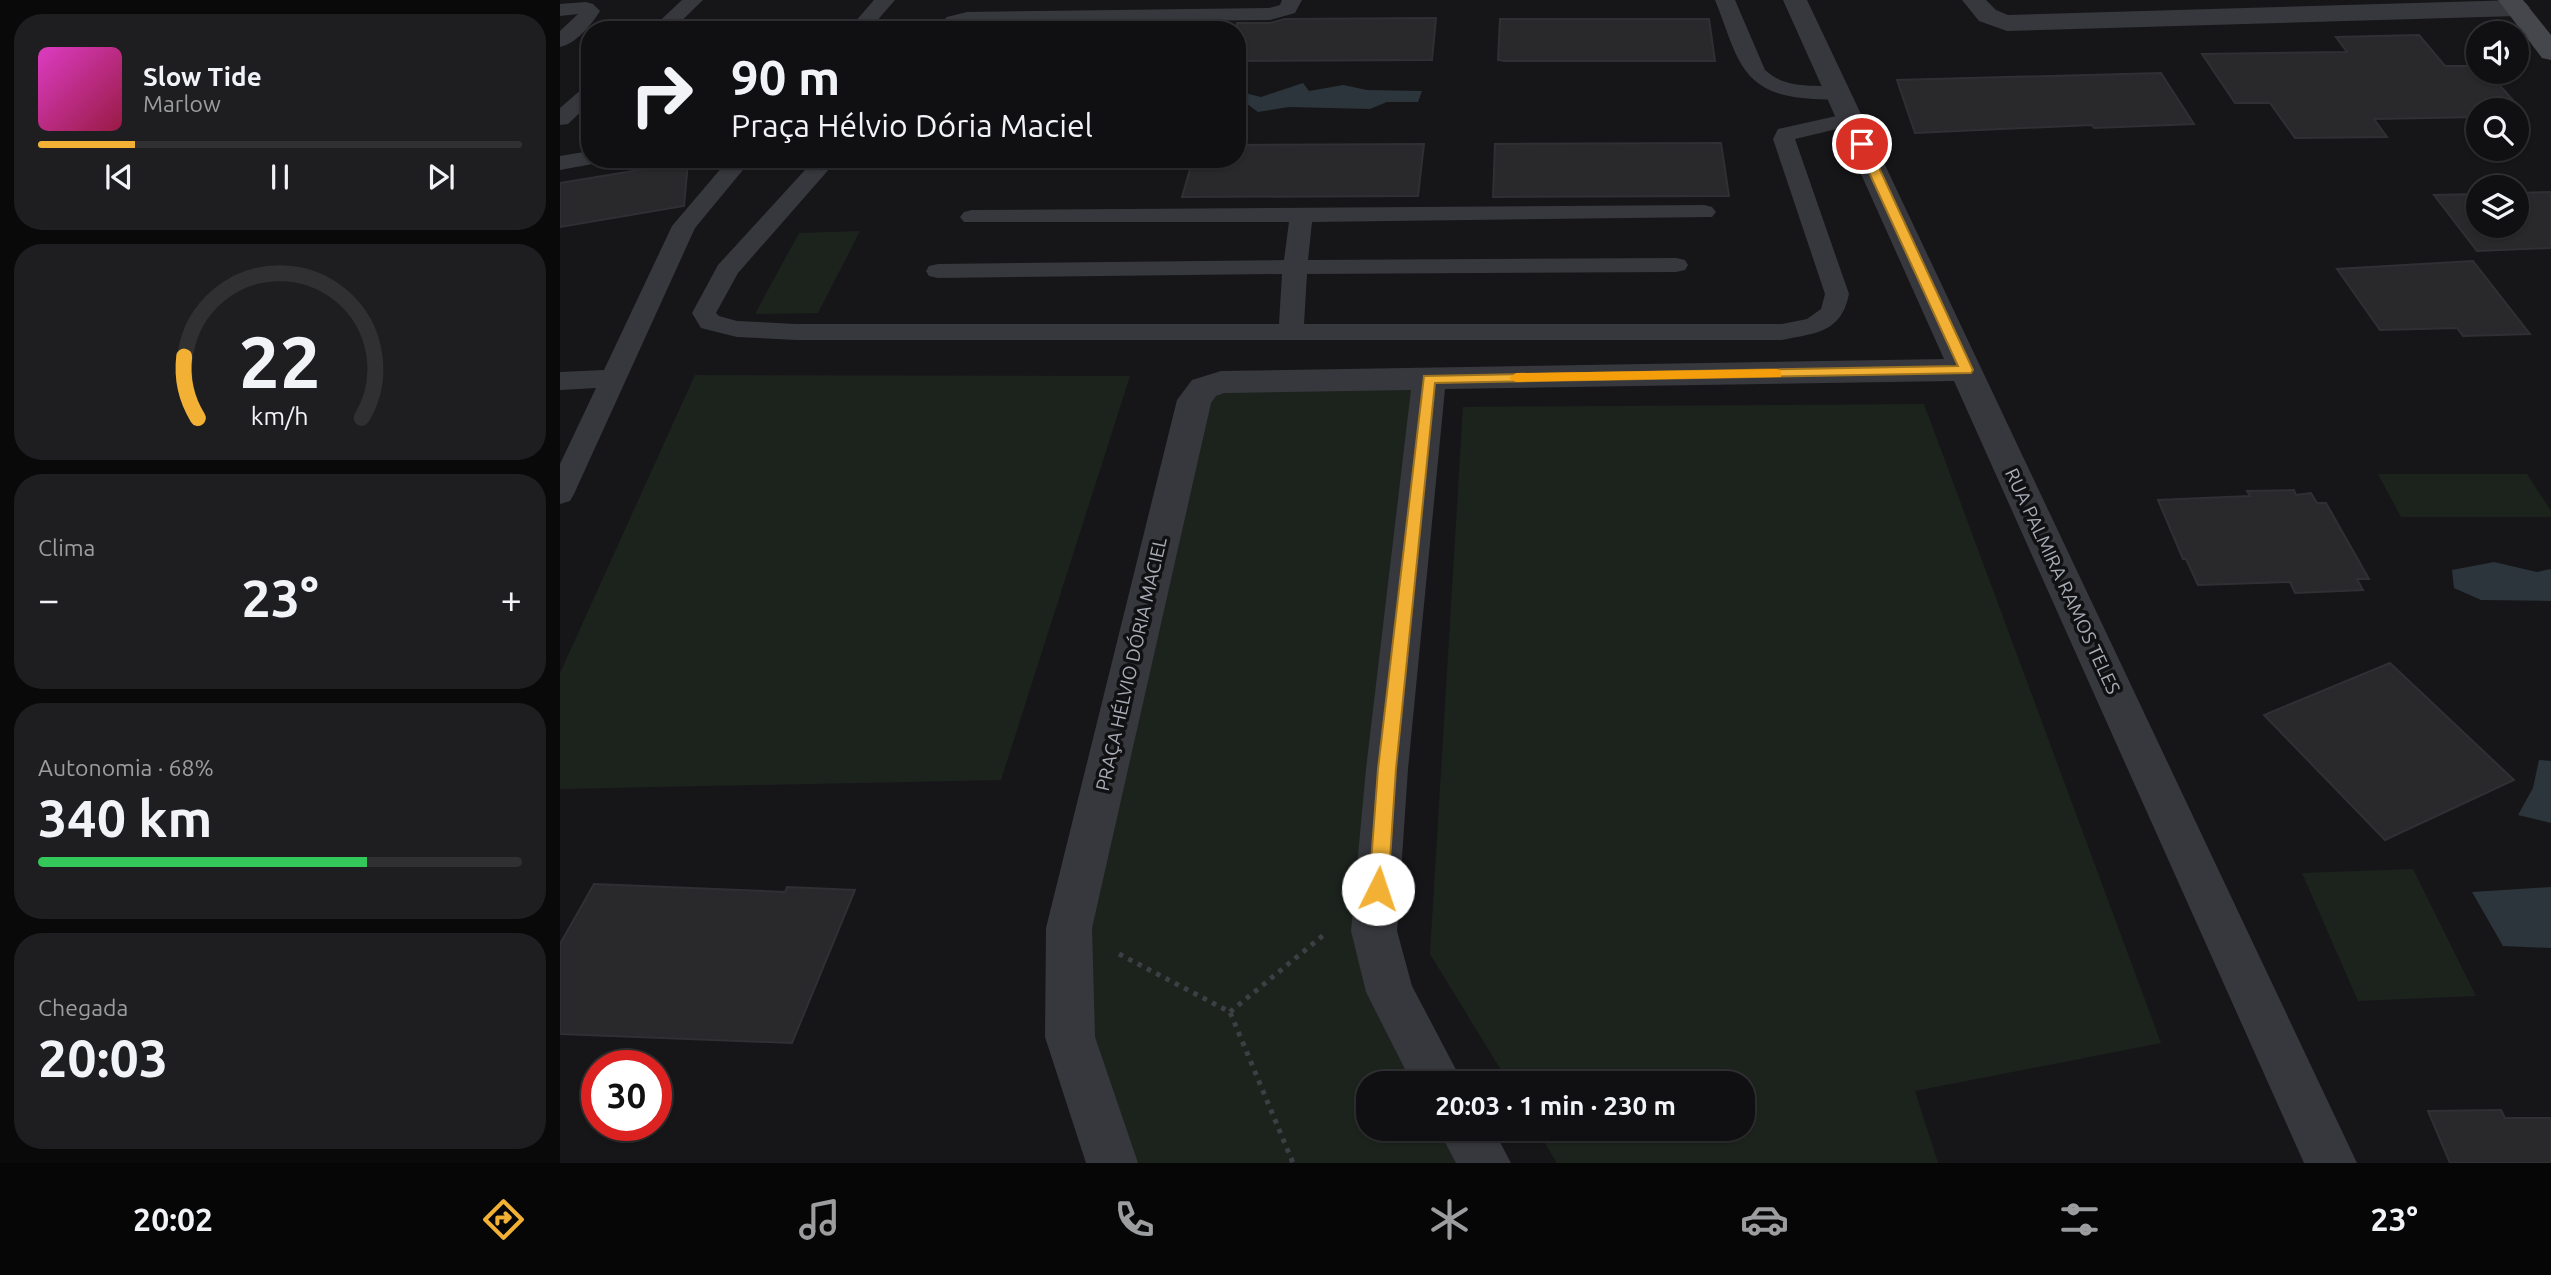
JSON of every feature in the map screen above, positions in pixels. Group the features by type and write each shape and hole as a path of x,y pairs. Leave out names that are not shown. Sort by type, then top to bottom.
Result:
{"street":[{"name":"RUA PALMIRA RAMOS TELES","path":"1795,0 2331,1163"},
{"path":"1978,6 1992,19 2007,23 2277,7 2514,4 2551,52"},
{"name":"PRAÇA HÉLVIO DÓRIA MACIEL","path":"1112,1163 1070,1037 1069,928 1194,400 1205,388 1221,382 1966,370"},
{"path":"1429,379 1387,769 1374,931 1390,992 1432,1071"},
{"path":"1471,1141 1485,1163"}],"lane":[{"path":"670,21 693,0"},
{"path":"866,21 885,0"},
{"path":"954,21 978,17 1270,14 1288,9 1292,0"},
{"path":"1725,0 1756,73 1765,83 1844,106"},
{"path":"560,10 586,8 590,12 584,21"},
{"path":"560,41 581,24"},
{"path":"560,119 581,100"},
{"path":"819,168 727,270 704,313 710,322 737,329 796,332 1782,332 1815,325 1833,312 1837,294 1784,139 1786,134 1844,106"},
{"path":"560,163 581,160"},
{"path":"560,494 684,226 733,168"},
{"path":"972,218 1704,212"},
{"path":"1291,332 1301,215"},
{"path":"939,271 1676,265"},
{"path":"560,381 614,378"}],"path":[{"path":"1230,1013 1378,889"},
{"path":"1069,928 1230,1013 1293,1163"}],"shaded area":[{"path":"1303,83 1309,91 1343,85 1367,90 1422,91 1418,102 1387,102 1370,109 1289,107 1258,112 1246,103 1246,93 1261,97"},
{"path":"860,231 818,313 755,314 799,233"},
{"path":"695,375 1130,376 1001,780 560,789 560,673"},
{"path":"1422,386 1356,946 1430,1071 1356,1071 1356,1141 1471,1141 1484,1163 1126,1163 1090,1041 1084,929 1204,404 1227,389"},
{"path":"1924,404 2161,1043 1915,1091 1938,1163 1557,1163 1543,1141 1755,1141 1755,1071 1502,1071 1430,954 1463,407"},
{"path":"2378,474 2527,474 2551,511 2551,517 2401,517"},
{"path":"2494,562 2537,572 2551,569 2551,601 2481,600 2454,588 2452,570"},
{"path":"2539,760 2551,761 2551,823 2518,815 2533,788"},
{"path":"2413,869 2476,996 2358,1001 2302,873"},
{"path":"2551,887 2551,948 2503,946 2472,892"}],"building":[{"path":"1436,18 1432,60 1246,61 1246,23 1270,23 1285,19"},
{"path":"1500,19 1709,19 1715,61 1498,60"},
{"path":"2419,35 2445,66 2466,66 2466,84 2499,84 2511,98 2466,98 2466,117 2374,119 2387,137 2295,138 2270,103 2235,103 2202,54 2347,52 2336,37"},
{"path":"2161,73 2194,124 2094,128 2092,125 1915,133 1897,80"},
{"path":"1721,143 1729,196 1493,197 1495,144"},
{"path":"1424,144 1418,196 1182,197 1190,168 1246,168 1246,145"},
{"path":"651,168 687,168 684,206 560,227 560,183"},
{"path":"2551,192 2551,248 2477,251 2467,238 2529,238 2529,193"},
{"path":"2466,194 2466,237 2434,195"},
{"path":"2473,261 2530,334 2463,336 2457,328 2380,330 2337,269"},
{"path":"2294,490 2296,495 2311,493 2317,503 2326,503 2369,579 2357,579 2363,590 2295,593 2290,582 2198,585 2186,559 2183,559 2158,500 2250,496 2247,491"},
{"path":"2390,663 2514,780 2385,840 2264,715"},
{"path":"594,884 785,892 787,887 855,890 792,1043 560,1034 560,944"},
{"path":"2501,1110 2505,1118 2551,1118 2551,1163 2450,1163 2428,1111"}],"slow traffic":[{"path":"1516,378 1776,373"}],"route":[{"path":"1378,889 1387,769 1429,379 1966,370 1862,144"}]}
